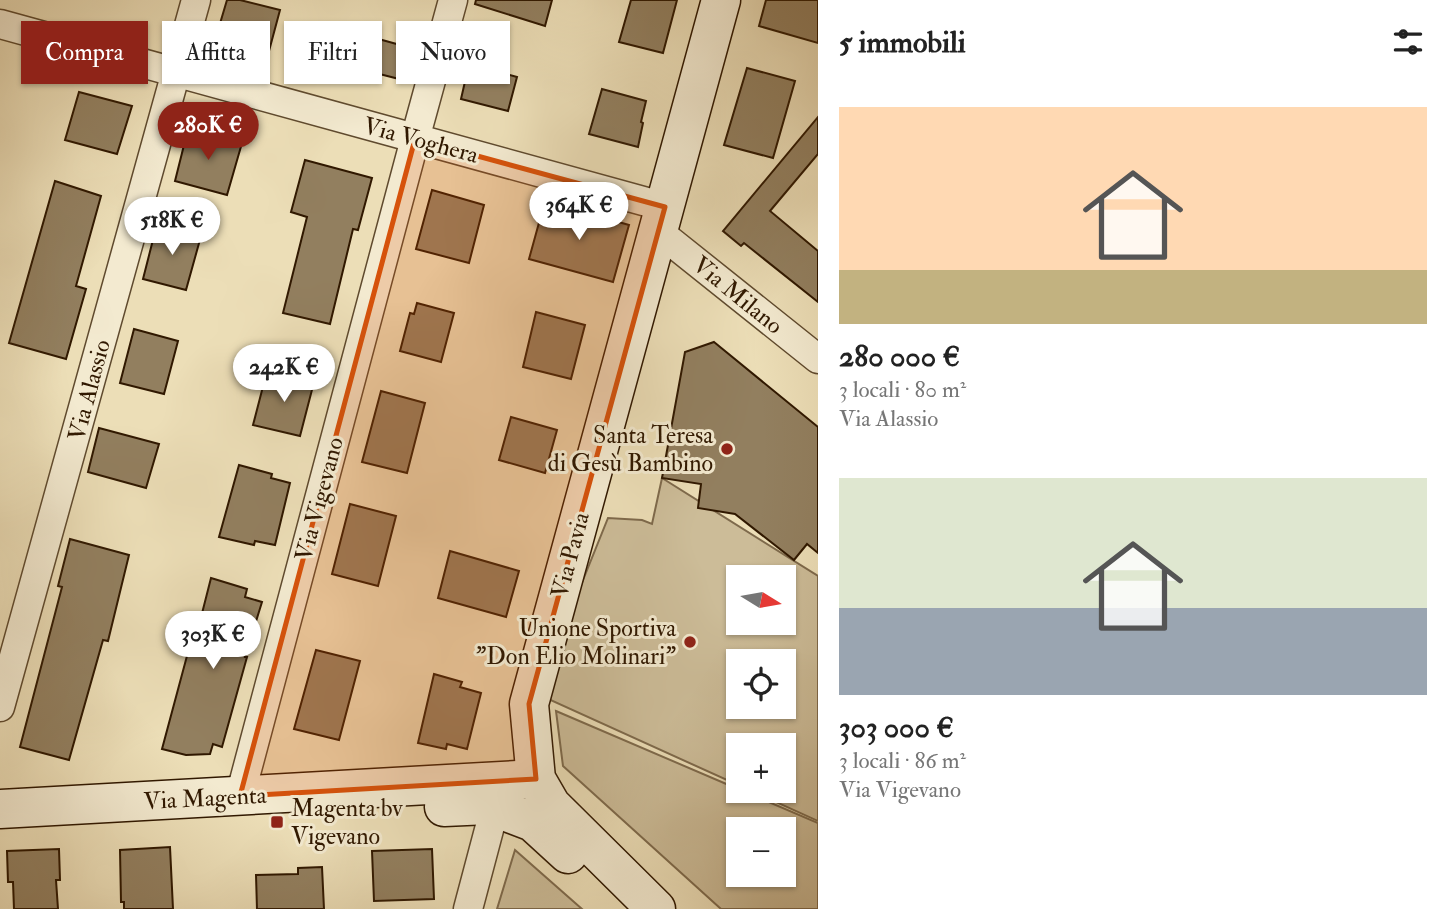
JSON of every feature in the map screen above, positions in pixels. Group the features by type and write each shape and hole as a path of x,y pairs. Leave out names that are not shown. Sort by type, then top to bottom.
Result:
{"street":[{"path":"190,21 196,0"},
{"name":"Via Vigevano","path":"240,796 453,0"},
{"name":"Via Pavia","path":"653,906 551,805 537,779 529,705 721,0"},
{"name":"Via Voghera","path":"0,24 162,68"},
{"name":"Via Alassio","path":"0,708 174,84"},
{"name":"Via Voghera","path":"220,84 415,139 662,219"},
{"name":"Via Milano","path":"662,219 818,359"},
{"name":"Via Magenta","path":"0,809 537,779"},
{"path":"367,790 384,809 488,805 533,822 614,896 653,906"},
{"path":"468,909 490,827"}],"highlighted area":[{"path":"415,139 665,207 529,704 536,779 240,796"}],"shaded area":[{"name":"Unione Sportiva \"Don Elio Molinari\"","path":"662,478 818,576 818,821 778,803 796,803 796,733 726,733 726,780 546,698 571,610 608,518 642,520 652,524"},
{"path":"556,711 726,784 726,803 771,803 818,823 818,909 721,909 563,766"},
{"path":"515,850 582,909 497,909"}],"building":[{"path":"227,0 240,0 280,10 270,47 270,21 221,21"},
{"path":"476,0 552,0 545,26 475,4"},
{"path":"631,0 677,0 663,53 619,42"},
{"path":"766,0 818,0 818,43 759,26"},
{"path":"382,40 396,44 396,78 382,75"},
{"path":"747,68 795,81 773,158 724,145"},
{"path":"510,75 517,77 508,111 461,99 464,84 510,84"},
{"path":"602,89 646,101 638,147 589,134"},
{"path":"79,92 132,106 117,154 65,140"},
{"path":"818,117 818,154 770,211 818,251 818,302 744,243 741,246 723,231"},
{"path":"188,129 242,143 227,195 175,181"},
{"path":"305,160 372,178 358,230 353,229 330,324 283,313 307,217 291,212"},
{"path":"55,181 101,196 76,286 86,289 66,359 9,343"},
{"path":"432,190 484,205 469,263 416,249"},
{"path":"545,201 629,225 613,282 529,259"},
{"path":"157,224 201,236 186,290 143,279"},
{"path":"417,303 454,313 441,362 400,351 410,313 414,314"},
{"path":"536,312 585,325 571,379 523,367"},
{"path":"134,329 178,341 164,394 120,383"},
{"name":"Santa Teresa di Gesù Bambino","path":"714,342 818,427 818,553 807,544 794,560 735,514 698,508 701,484 662,478 685,352"},
{"path":"267,371 314,382 300,436 253,425"},
{"path":"381,391 425,403 407,473 362,462"},
{"path":"511,417 557,430 545,473 499,460"},
{"path":"99,428 159,444 146,488 88,472"},
{"path":"239,465 272,474 271,478 290,483 275,545 255,541 254,545 219,537"},
{"path":"350,504 396,516 378,586 332,574"},
{"path":"70,539 129,555 108,641 103,640 69,760 20,747 62,587 58,586"},
{"path":"450,551 519,571 506,617 438,598"},
{"path":"211,578 247,589 245,597 262,602 222,747 213,744 210,754 186,755 162,749"},
{"path":"316,650 360,661 339,740 294,729"},
{"path":"434,674 462,682 460,687 481,693 467,749 447,744 446,749 418,743"},
{"path":"170,847 173,909 124,909 124,902 121,902 120,850"},
{"path":"59,849 60,880 56,880 58,909 14,909 13,882 8,882 7,851"},
{"path":"432,849 434,899 374,901 372,851"},
{"path":"322,867 324,909 257,909 256,875 298,874 298,868"}],"place":[{"name":"Santa Teresa di Gesù Bambino","path":"727,449"},
{"name":"Unione Sportiva \"Don Elio Molinari\"","path":"690,642"},
{"name":"Magenta bv Vigevano","path":"277,822"}]}
